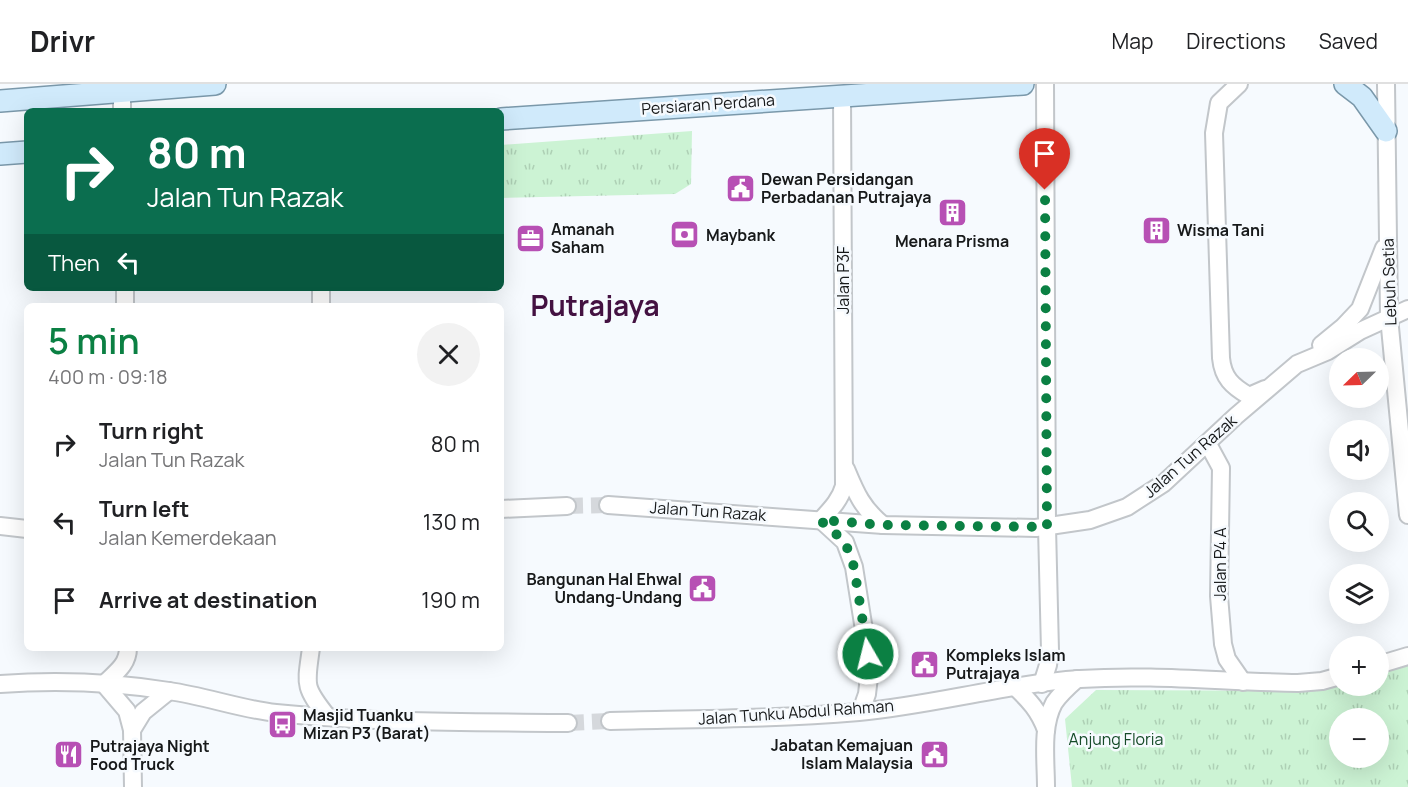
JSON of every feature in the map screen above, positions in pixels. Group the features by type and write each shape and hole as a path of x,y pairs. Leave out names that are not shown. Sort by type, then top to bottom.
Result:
{"main road":[{"path":"0,101 122,95 215,84"},
{"name":"Persiaran Perdana","path":"504,119 1023,84"},
{"path":"1345,84 1362,97 1386,131"},
{"path":"0,154 24,152"}],"street":[{"path":"1042,684 1050,651 1047,527 1045,84"},
{"path":"1239,84 1219,103 1214,133 1222,371 1229,383 1249,396 1269,388"},
{"name":"Lebuh Setia","path":"1386,84 1389,317 1408,515"},
{"name":"Jalan P3F","path":"820,520 842,494 845,466 842,95"},
{"path":"1297,364 1343,327 1359,309 1387,241"},
{"name":"Jalan Tun Razak","path":"608,505 883,525 1047,527 1078,523 1127,507 1164,483 1297,364 1328,351 1360,331 1408,309"},
{"name":"Jalan P4 A","path":"1208,444 1221,468 1219,596 1223,644 1227,659 1243,682"},
{"name":"Jalan P3F","path":"845,466 861,503 883,525"},
{"path":"504,509 567,506"},
{"path":"820,520 845,542 855,575 870,668 867,694 861,711"},
{"path":"0,526 24,529"},
{"path":"104,684 123,666 128,651"},
{"path":"311,651 308,687 311,697 327,716"},
{"path":"1389,662 1408,656"},
{"name":"Jalan Tunku Abdul Rahman","path":"609,721 763,717 861,711 1077,679 1115,677 1298,683 1329,679"},
{"path":"1046,787 1046,729 1054,704 1077,679"},
{"path":"0,684 48,681 104,684 168,691 252,709 382,720 568,723"},
{"path":"104,684 127,711 132,730 133,787"},
{"path":"1015,687 1033,705 1046,729"},
{"path":"132,730 143,712 168,691"}],"green space":[{"path":"692,131 691,184 675,194 504,198 504,145"},
{"name":"Anjung Floria","path":"1408,665 1408,787 1072,787 1065,719 1096,690 1320,691 1329,688 1329,696 1389,696 1389,671"}],"tunnel":[{"path":"567,506 608,505"},
{"path":"568,723 610,721"}],"place":[{"name":"Dewan Persidangan Perbadanan Putrajaya","path":"740,188"},
{"name":"Menara Prisma","path":"952,213"},
{"name":"Wisma Tani","path":"1156,230"},
{"name":"Maybank","path":"685,235"},
{"name":"Amanah Saham","path":"530,238"},
{"name":"Bangunan Hal Ehwal Undang-Undang","path":"703,588"},
{"name":"Kompleks Islam Putrajaya","path":"925,664"},
{"name":"Masjid Tuanku Mizan P3 (Barat)","path":"282,724"},
{"name":"Jabatan Kemajuan Islam Malaysia","path":"934,754"},
{"name":"Putrajaya Night Food Truck","path":"69,755"}],"district":[{"name":"Putrajaya","path":"595,305"}],"route":[{"path":"868,654 854,567 845,542 820,520 883,525 1047,527 1045,190"}]}
